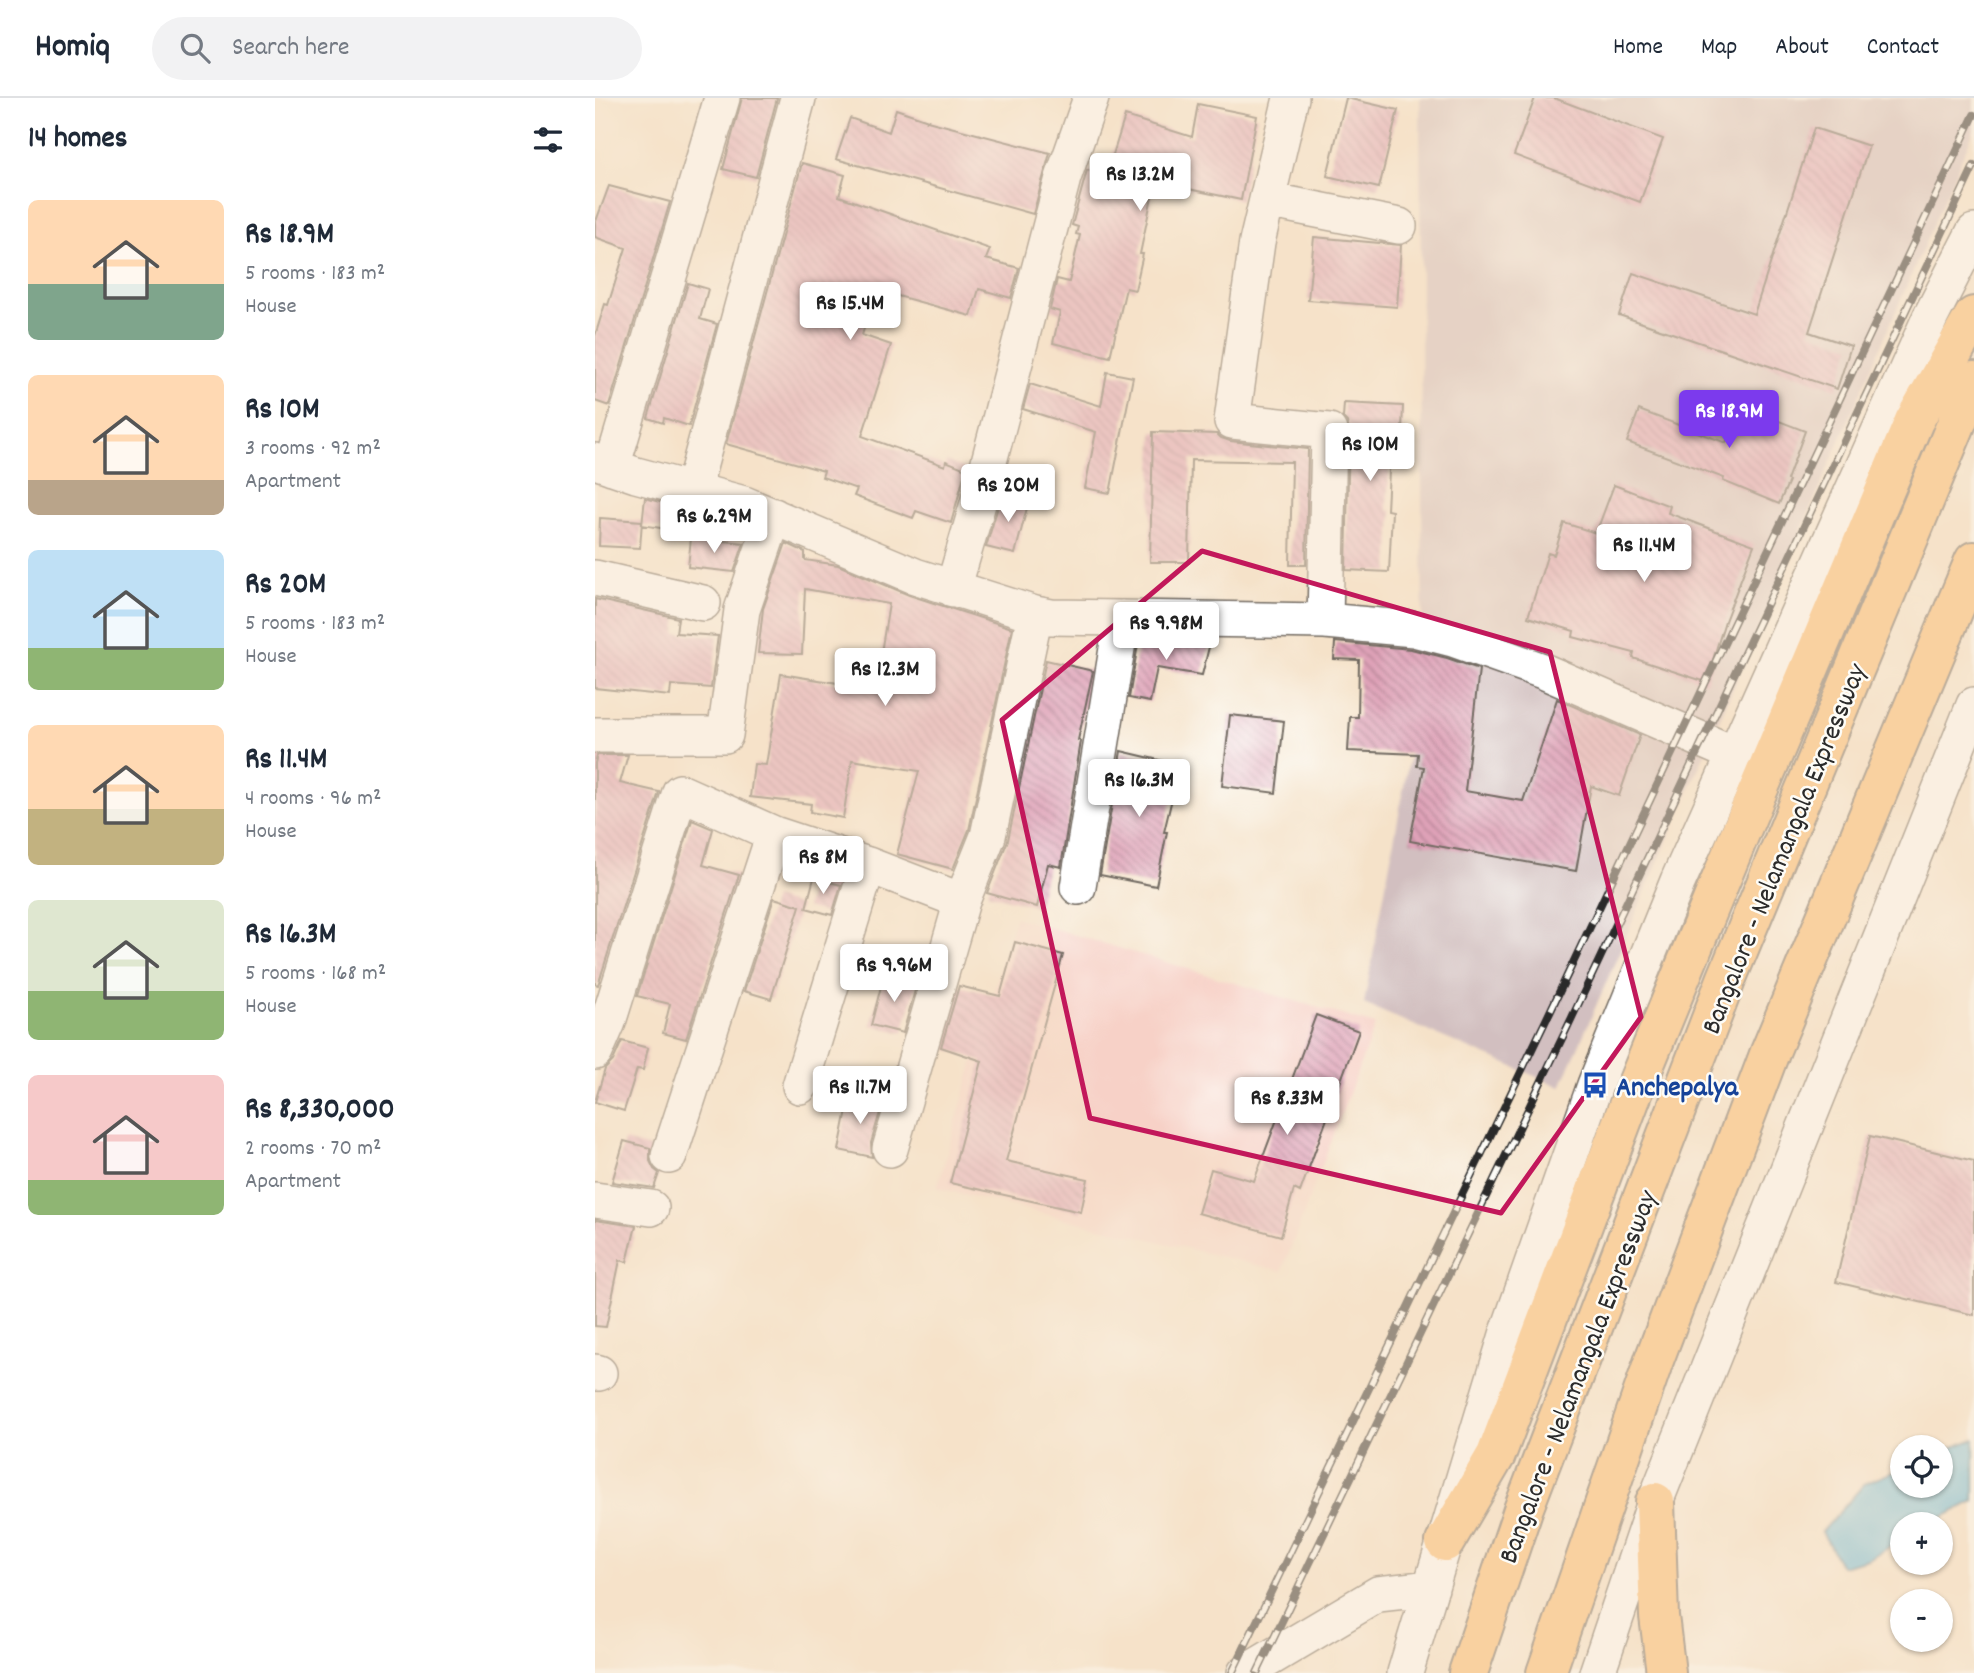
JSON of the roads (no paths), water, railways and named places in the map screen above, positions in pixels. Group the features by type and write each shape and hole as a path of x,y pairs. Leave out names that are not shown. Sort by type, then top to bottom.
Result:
{"highway":[{"path":"1445,1542 1496,1455 1631,1098 1914,421 1974,316"},
{"name":"Bangalore - Nelamangala Expressway","path":"1468,1673 1523,1510 1726,980 1974,381"},
{"path":"1546,1673 1654,1360 1770,1052 1974,561"},
{"path":"1655,1502 1659,1616 1666,1673"}],"street":[{"path":"722,98 603,464 744,504 915,576 1035,614 1051,617 1325,621 1414,629 1453,639 1543,671 1734,754"},
{"path":"693,490 798,98"},
{"path":"953,589 979,500 1063,178 1091,98"},
{"path":"1291,98 1257,242 1232,421 1329,431 1325,621"},
{"path":"1267,200 1399,226"},
{"path":"1405,1673 1507,1335 1595,1085 1678,881 1734,754 1930,318 1974,232"},
{"path":"595,735 725,735 742,610 773,516"},
{"path":"595,578 703,603"},
{"path":"890,1149 962,901 988,835 1035,614"},
{"path":"1078,887 1122,618"},
{"path":"1597,1673 1655,1502 1974,705"},
{"path":"595,1052 608,1022 680,792 774,834 868,865 962,901"},
{"path":"669,1156 774,834"},
{"path":"800,1086 868,865"},
{"path":"595,1200 651,1208"},
{"path":"1245,1673 1378,1594 1431,1588"}],"water":[{"path":"1974,1439 1974,1501 1953,1512 1890,1512 1890,1547 1868,1559 1841,1566 1822,1532 1864,1484 1890,1473 1890,1498 1953,1498 1953,1447"}],"railway":[{"path":"1232,1673 1547,1018 1974,115"},
{"path":"1257,1673 1568,1026 1974,166"}],"place":[{"name":"Anchepalya","path":"1595,1085"}]}
